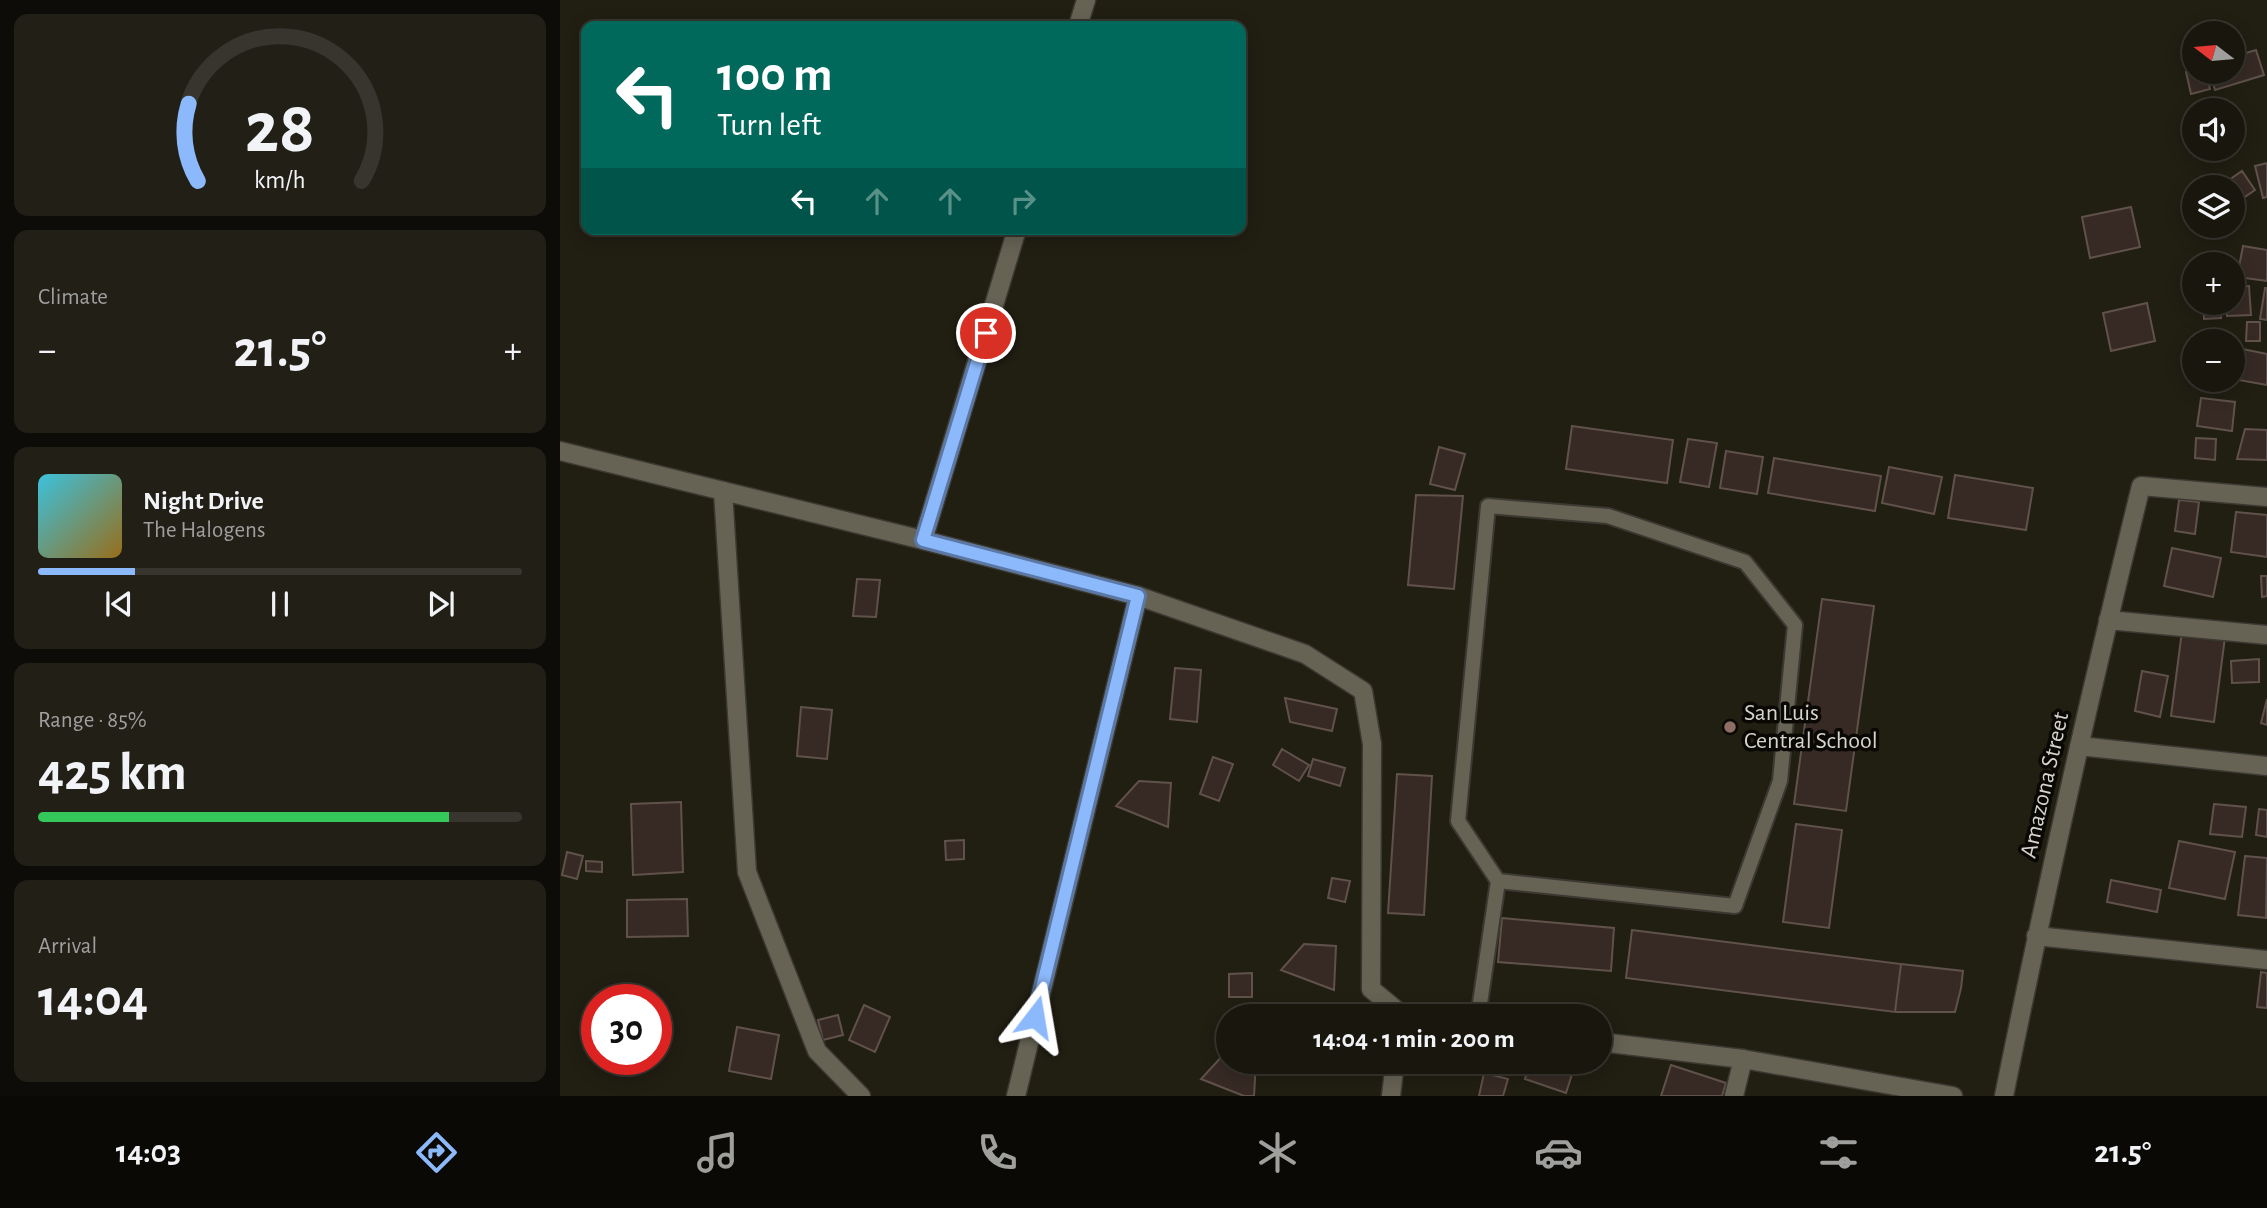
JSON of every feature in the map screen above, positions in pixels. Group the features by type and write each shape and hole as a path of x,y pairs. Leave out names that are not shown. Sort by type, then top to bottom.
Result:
{"street":[{"path":"1080,21 1086,0"},
{"path":"923,540 1015,235"},
{"path":"560,451 1138,596 1305,654 1363,691 1372,744 1371,989 1388,1004"},
{"name":"Amazona Street","path":"2004,1096 2036,936 2141,486 2267,497"},
{"path":"723,491 747,872 817,1051 861,1096"},
{"path":"1016,1096 1138,596"},
{"path":"2108,620 2267,635"},
{"path":"2079,746 2267,766"},
{"path":"2036,936 2267,960"},
{"path":"1612,1043 1743,1059 1953,1096"},
{"path":"1734,1096 1743,1059"},
{"path":"1391,1096 1394,1074"}],"lane":[{"path":"1480,1004 1498,881 1458,821 1488,506 1608,516 1745,562 1795,625 1780,782 1735,906 1498,881"}],"building":[{"path":"2256,50 2264,75 2245,81 2245,53"},
{"path":"2189,84 2209,84 2210,89 2191,94"},
{"path":"2213,84 2235,84 2215,90"},
{"path":"2267,163 2267,197 2263,198 2255,166"},
{"path":"2245,175 2255,190 2245,197"},
{"path":"2131,207 2140,247 2090,258 2082,217"},
{"path":"2243,246 2267,250 2267,281 2245,278 2245,252 2242,252"},
{"path":"2245,286 2249,286 2251,315 2227,316 2245,315"},
{"path":"2267,288 2267,320 2260,319"},
{"path":"2147,303 2155,341 2111,351 2103,313"},
{"path":"2204,315 2221,315 2221,318 2204,319"},
{"path":"2247,322 2260,322 2260,341 2246,341"},
{"path":"2245,349 2267,354 2267,385 2245,381"},
{"path":"2201,398 2235,402 2232,431 2197,426"},
{"path":"1572,426 1673,440 1667,483 1566,469"},
{"path":"2245,429 2267,430 2267,460 2237,459"},
{"path":"2196,438 2216,439 2215,460 2195,458"},
{"path":"1688,439 1717,443 1709,487 1680,482"},
{"path":"1439,447 1465,454 1455,490 1430,484"},
{"path":"1726,451 1763,457 1757,494 1720,488"},
{"path":"1774,458 1881,476 1875,511 1768,493"},
{"path":"1889,467 1942,477 1934,514 1882,503"},
{"path":"1955,475 2033,488 2026,530 1948,518"},
{"path":"1416,495 1463,496 1454,589 1408,585"},
{"path":"2179,500 2199,502 2195,534 2175,531"},
{"path":"2236,512 2267,515 2267,557 2231,552"},
{"path":"2172,548 2221,558 2213,597 2164,586"},
{"path":"2261,576 2267,576 2267,596 2262,597"},
{"path":"857,579 880,580 876,617 853,616"},
{"path":"1822,599 1874,606 1846,811 1794,804"},
{"path":"2182,631 2225,637 2214,722 2171,716"},
{"path":"2259,659 2259,682 2232,683 2231,661"},
{"path":"1175,668 1201,670 1197,722 1170,719"},
{"path":"2142,671 2168,676 2160,717 2135,711"},
{"path":"1285,698 1337,709 1332,731 1290,722"},
{"path":"2267,699 2267,725 2261,723"},
{"path":"801,707 832,710 827,759 797,756"},
{"path":"1282,749 1309,765 1299,781 1273,765"},
{"path":"1213,757 1233,764 1219,801 1200,794"},
{"path":"1313,759 1345,768 1340,786 1308,776"},
{"path":"1397,774 1432,776 1424,915 1388,913"},
{"path":"1139,781 1171,783 1168,827 1116,806"},
{"path":"681,802 683,872 633,875 631,804"},
{"path":"2214,804 2246,807 2242,837 2210,834"},
{"path":"2259,809 2267,810 2267,837 2256,835"},
{"path":"1796,824 1842,830 1829,928 1783,922"},
{"path":"964,840 964,859 946,860 945,841"},
{"path":"2179,841 2235,852 2225,899 2169,888"},
{"path":"567,852 583,856 577,879 562,875"},
{"path":"2245,856 2267,858 2266,918 2238,915"},
{"path":"586,861 602,862 602,872 586,871"},
{"path":"1332,878 1350,881 1345,902 1328,898"},
{"path":"2111,880 2161,890 2157,912 2107,902"},
{"path":"687,899 688,936 627,937 627,900"},
{"path":"1502,918 1614,928 1611,971 1498,962"},
{"path":"1632,930 1901,964 1895,1012 1626,978"},
{"path":"1304,944 1336,946 1334,990 1281,970"},
{"path":"1901,964 1963,971 1955,1012 1895,1012"},
{"path":"2261,972 2267,973 2267,1008 2257,1007"},
{"path":"1252,973 1252,997 1229,997 1229,974"},
{"path":"864,1005 890,1017 875,1052 849,1040"},
{"path":"838,1015 843,1035 823,1040 818,1020"},
{"path":"737,1027 779,1035 771,1079 729,1071"},
{"path":"1216,1063 1216,1074 1255,1074 1254,1096 1244,1096 1201,1079"},
{"path":"1671,1065 1726,1083 1722,1096 1661,1096"},
{"path":"1484,1074 1508,1079 1503,1096 1479,1096"},
{"path":"1526,1074 1572,1074 1566,1093 1525,1079"}],"place":[{"name":"San Luis Central School","path":"1730,727"}],"route":[{"path":"986,333 923,540 1138,596 1035,1017"}]}
